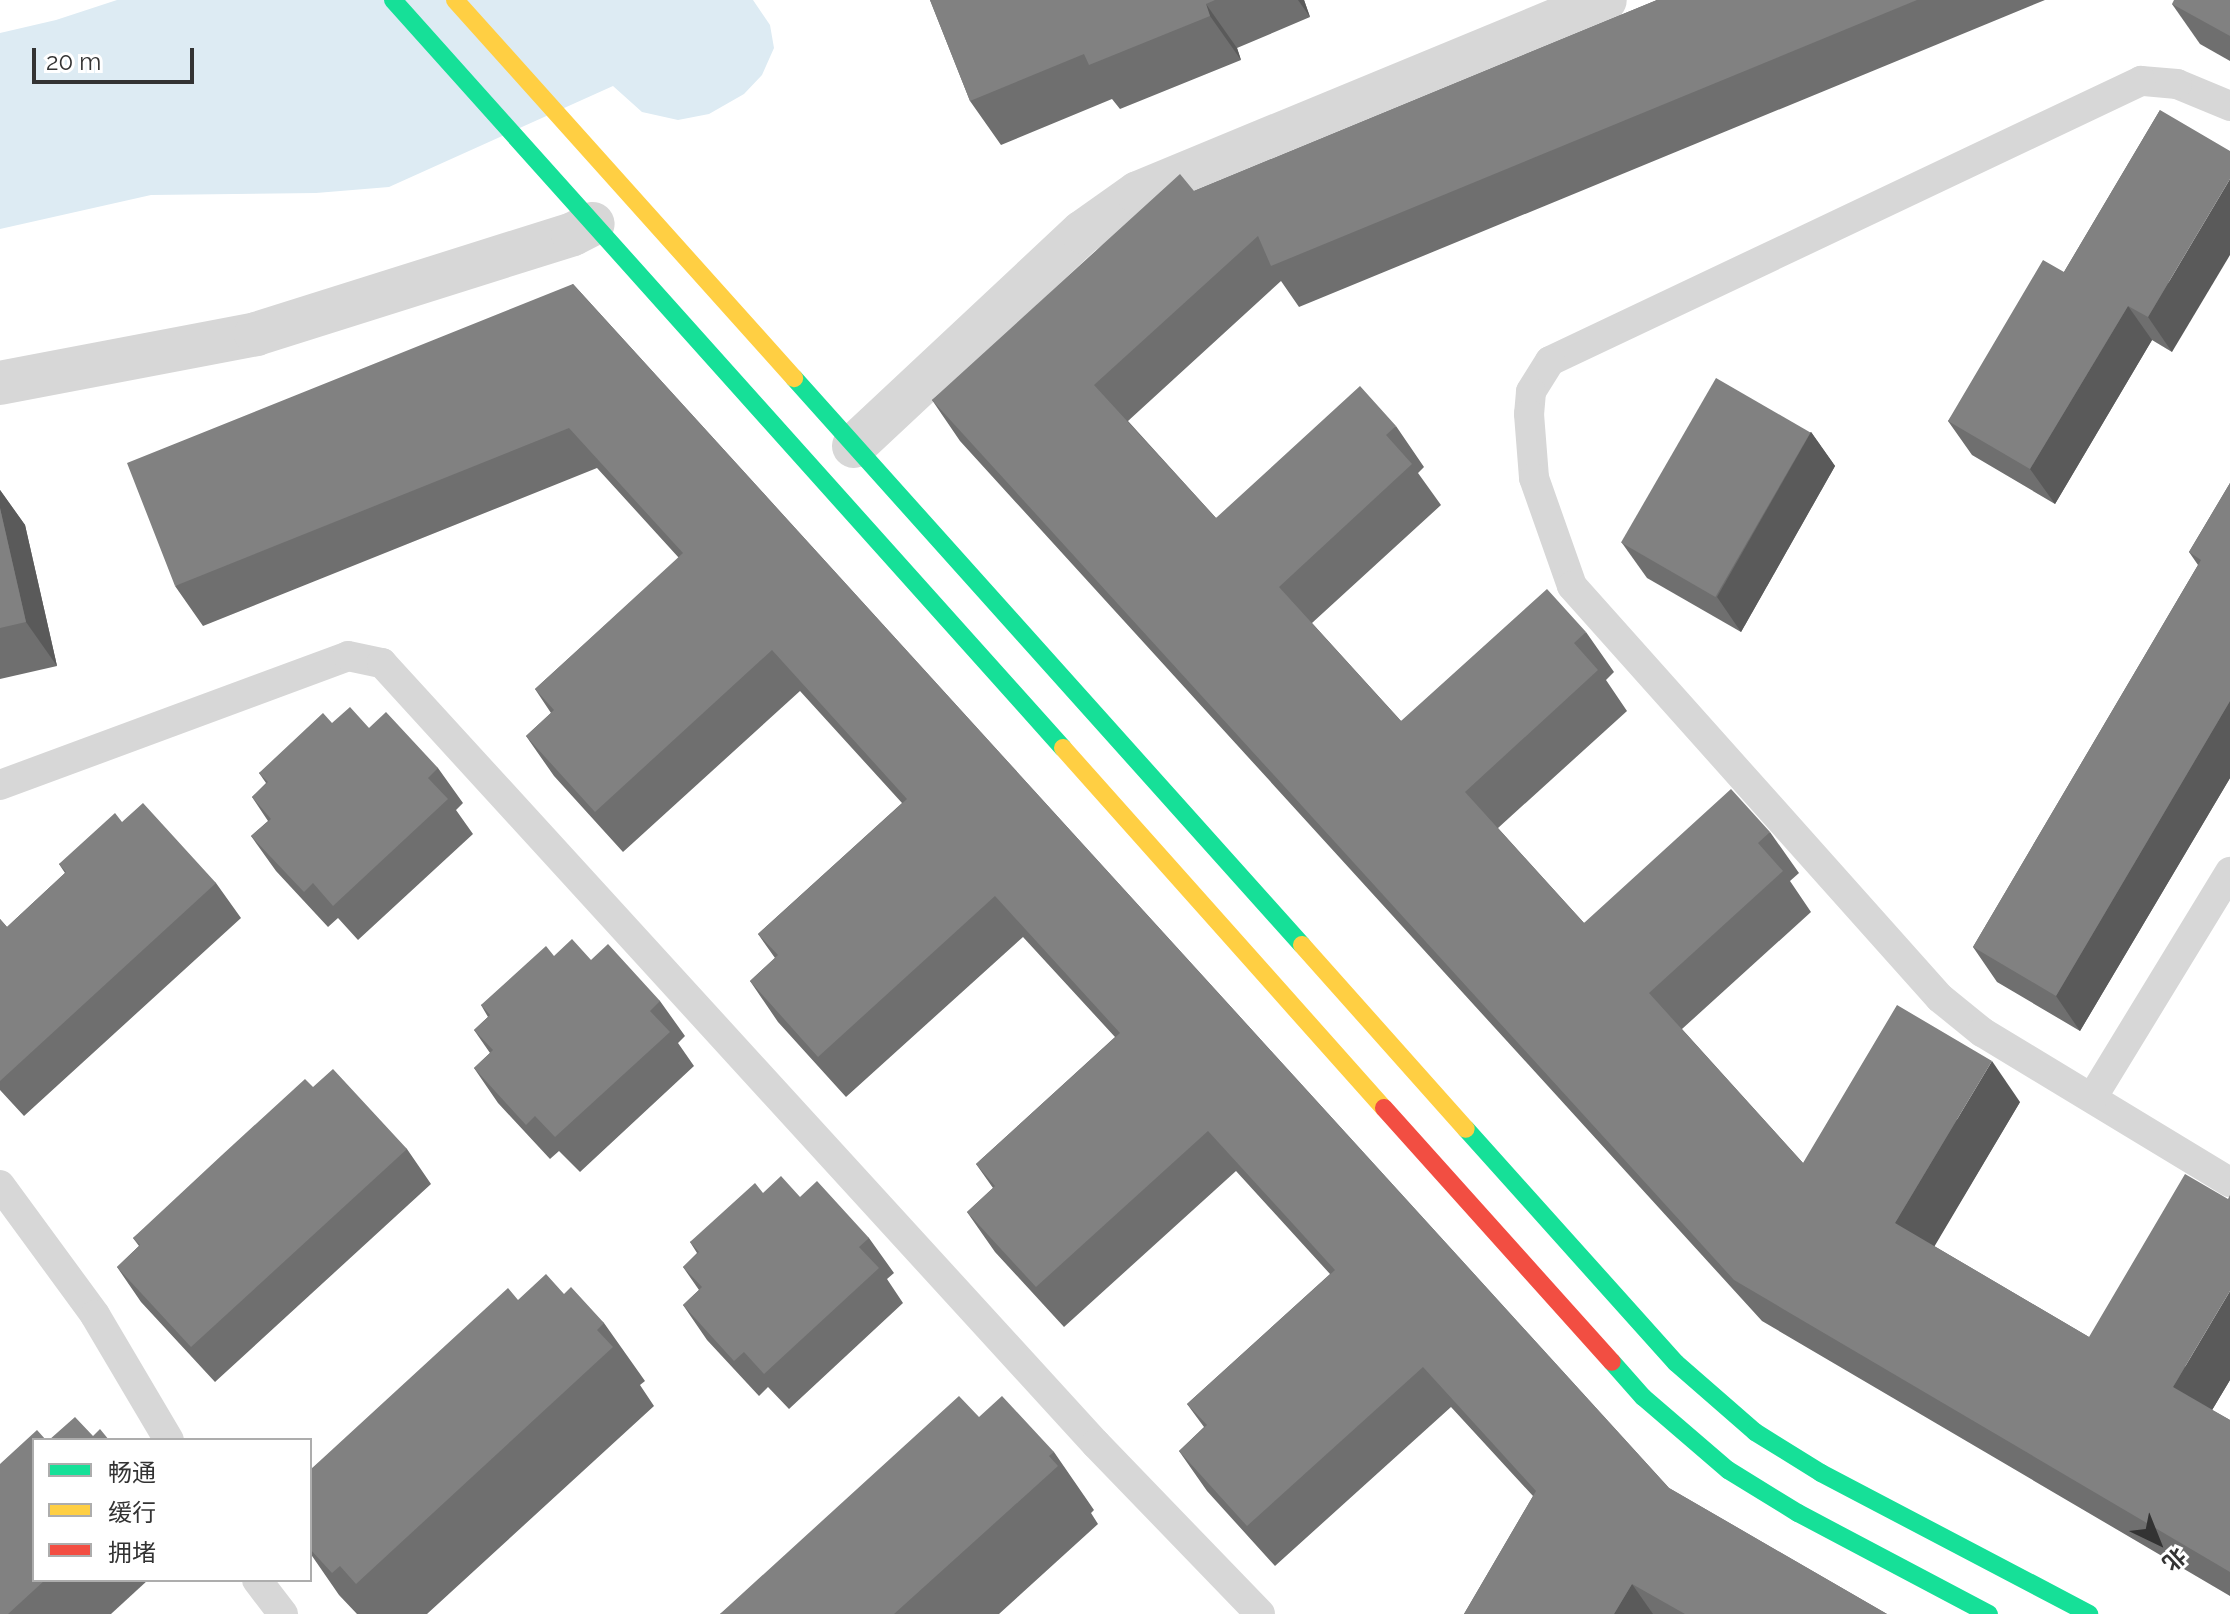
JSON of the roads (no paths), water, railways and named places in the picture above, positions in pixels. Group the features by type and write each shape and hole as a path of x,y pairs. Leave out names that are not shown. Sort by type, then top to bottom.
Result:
{"street":[{"path":"393,0 1643,1397 1728,1470 1798,1513 1989,1614"},
{"path":"455,0 1676,1363 1755,1432 1808,1465 2089,1614"},
{"path":"854,446 1083,232 1138,193 1605,0"},
{"path":"0,383 256,334 573,234 593,224"}],"lane":[{"path":"2230,106 2177,84 2141,81 1550,361 1531,392 1534,478 1572,586 1940,998 1982,1032 2230,1182"},
{"path":"0,785 348,656 382,663 1096,1444 1260,1614"},
{"path":"2092,1098 2230,872"},
{"path":"0,1185 95,1315 168,1438"},
{"path":"259,1582 283,1614"}]}
